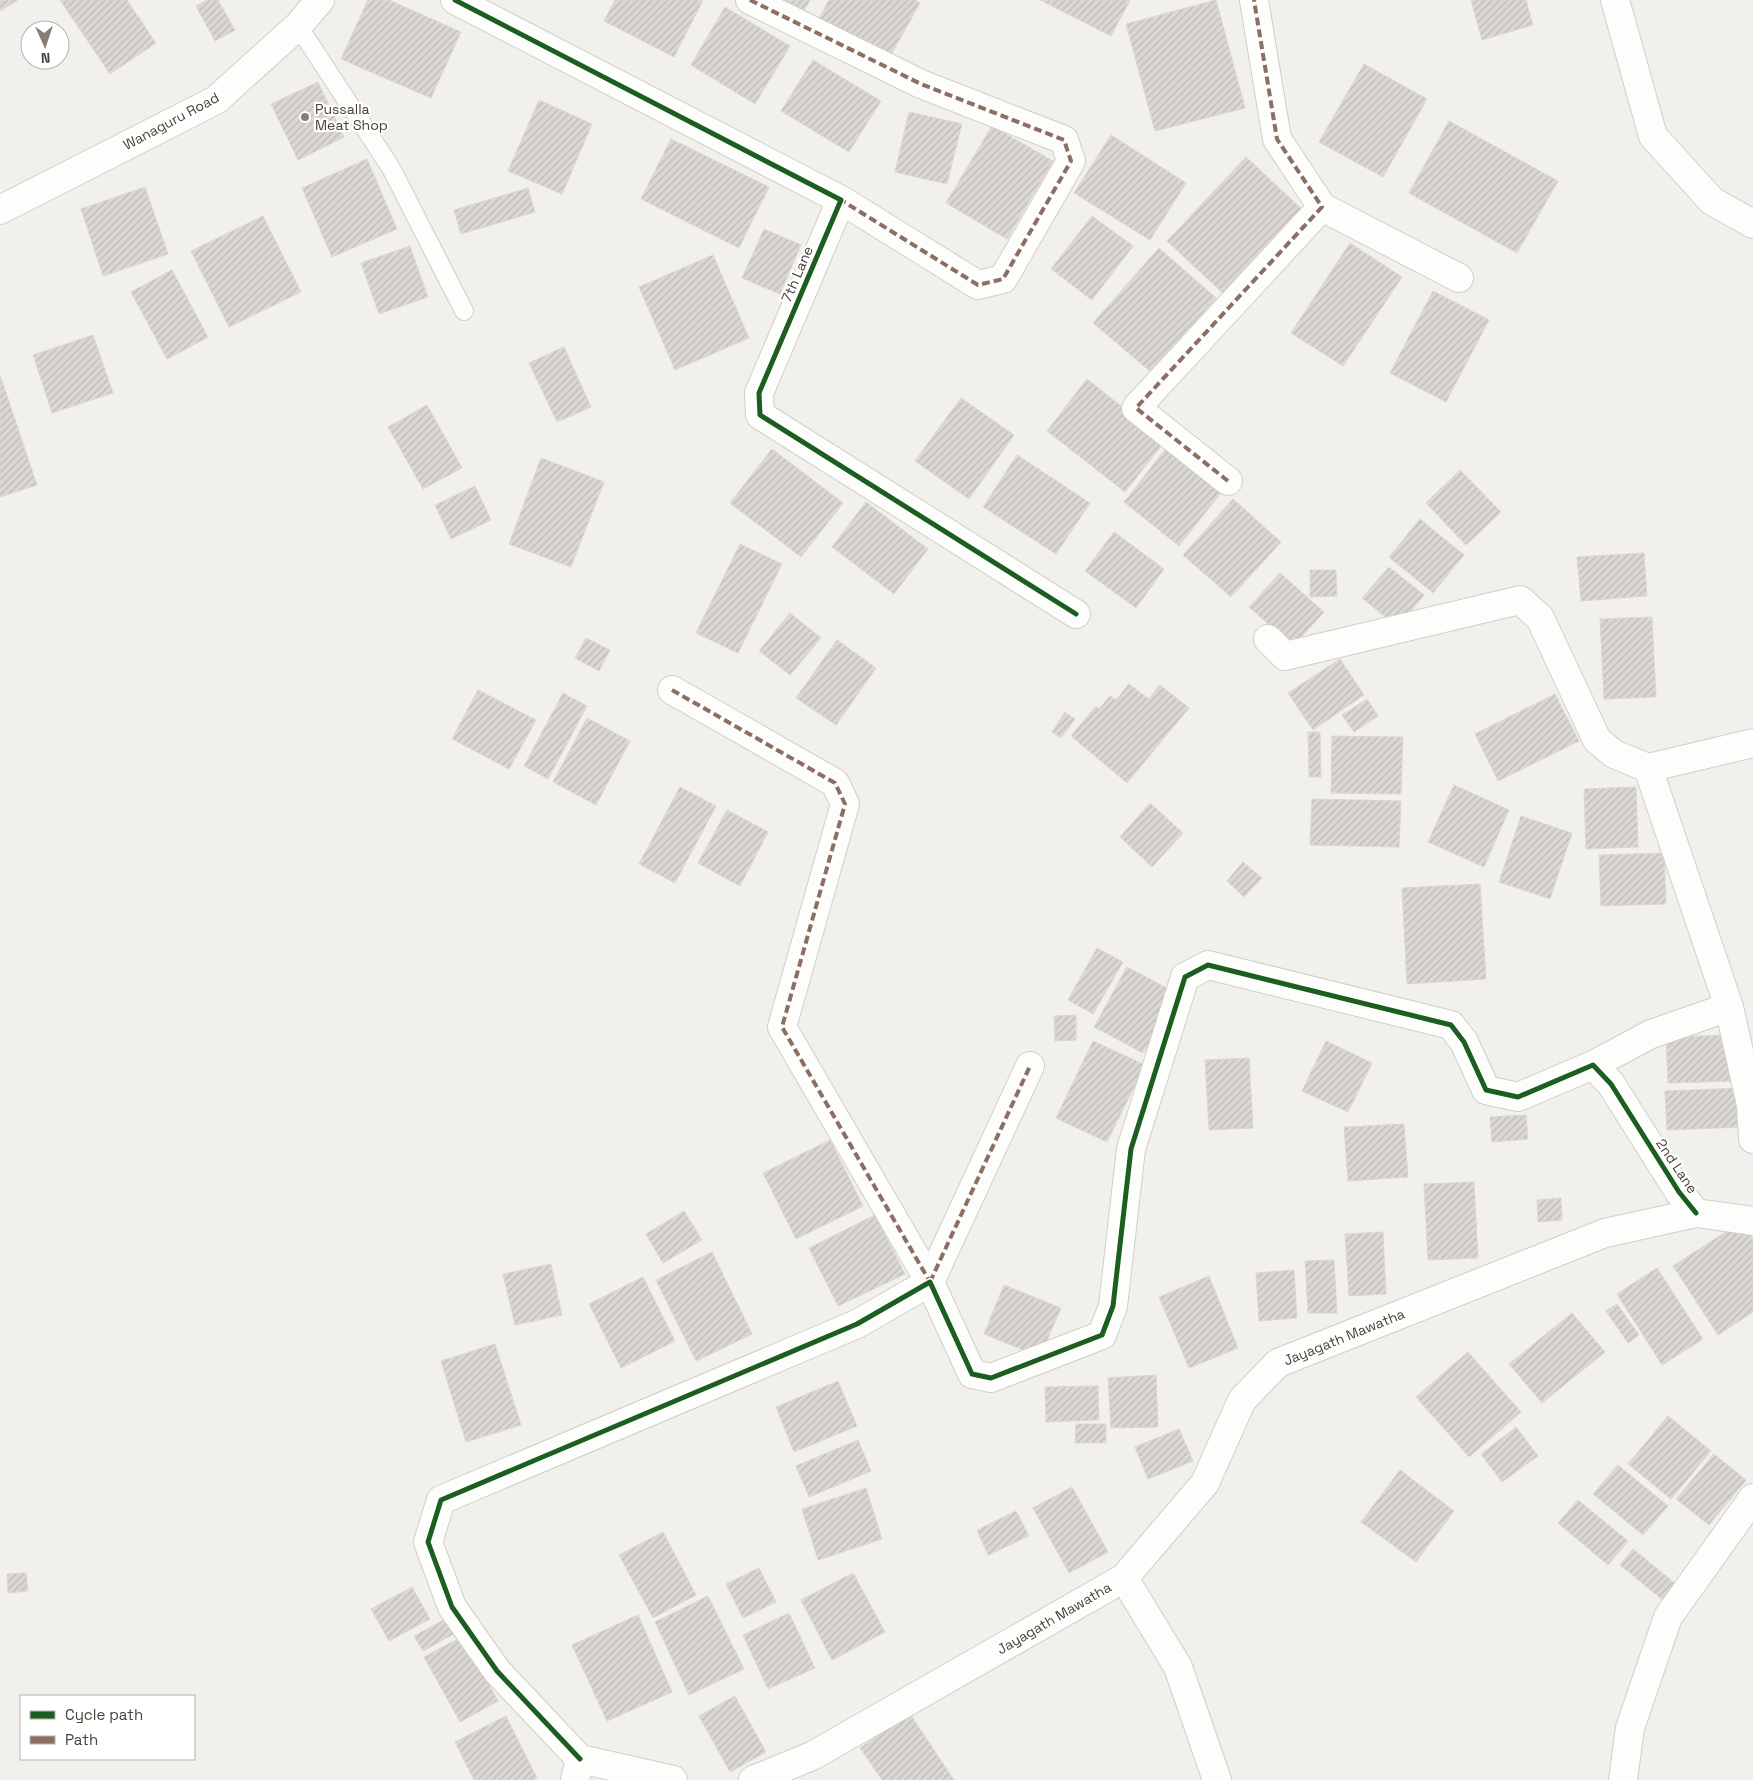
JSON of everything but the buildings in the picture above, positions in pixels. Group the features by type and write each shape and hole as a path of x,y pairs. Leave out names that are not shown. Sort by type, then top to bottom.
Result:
{"street":[{"name":"Wanaguru Road","path":"0,210 216,100 298,26 320,0"},
{"path":"455,0 841,200 978,285 1003,279 1071,161 1064,140 922,84 750,0"},
{"path":"1254,0 1277,139 1322,207 1459,278"},
{"path":"1614,0 1653,136 1712,201 1753,224"},
{"name":"7th Lane","path":"841,200 759,393 760,415 1076,614"},
{"path":"1228,481 1136,408 1322,207"},
{"path":"1268,639 1285,656 1520,600 1540,618 1597,740 1614,754 1648,768 1753,743"},
{"path":"672,690 835,783 845,804 782,1027 930,1282 972,1374 990,1378 1102,1335 1113,1306 1131,1150 1185,977 1208,965 1451,1025 1464,1042 1486,1090 1518,1097 1593,1064 1651,1034 1729,1007"},
{"path":"1648,768 1729,1007 1751,1105 1753,1139"},
{"name":"2nd Lane","path":"1593,1064 1611,1084 1679,1192 1696,1213"},
{"path":"673,1780 578,1769 497,1671 452,1607 428,1542 441,1500 857,1324 930,1282 1030,1066"},
{"name":"Jayagath Mawatha","path":"754,1780 812,1756 1124,1578 1205,1483 1242,1400 1278,1364 1605,1233 1696,1213 1753,1221"},
{"path":"1623,1780 1630,1728 1668,1617 1753,1498"},
{"path":"1124,1578 1178,1667 1217,1780"}],"lane":[{"path":"298,26 391,168 464,310"}],"marked path":[{"path":"750,0 921,84 1064,140 1071,161 1003,279 978,285 841,200"},
{"path":"1228,481 1136,408 1322,207 1277,139 1254,0"},
{"path":"672,690 835,783 845,804 782,1027 930,1282"},
{"path":"930,1282 1030,1066"}],"cycle path":[{"path":"455,0 841,200 759,393 760,415 1076,614"},
{"path":"580,1759 497,1671 452,1607 428,1542 441,1500 857,1324 930,1282 972,1374 991,1378 1102,1335 1113,1306 1131,1149 1185,977 1208,965 1451,1025 1464,1042 1486,1090 1518,1097 1593,1065 1611,1084 1679,1192 1696,1213"}],"place":[{"name":"Pussalla Meat Shop","path":"305,117"}]}
